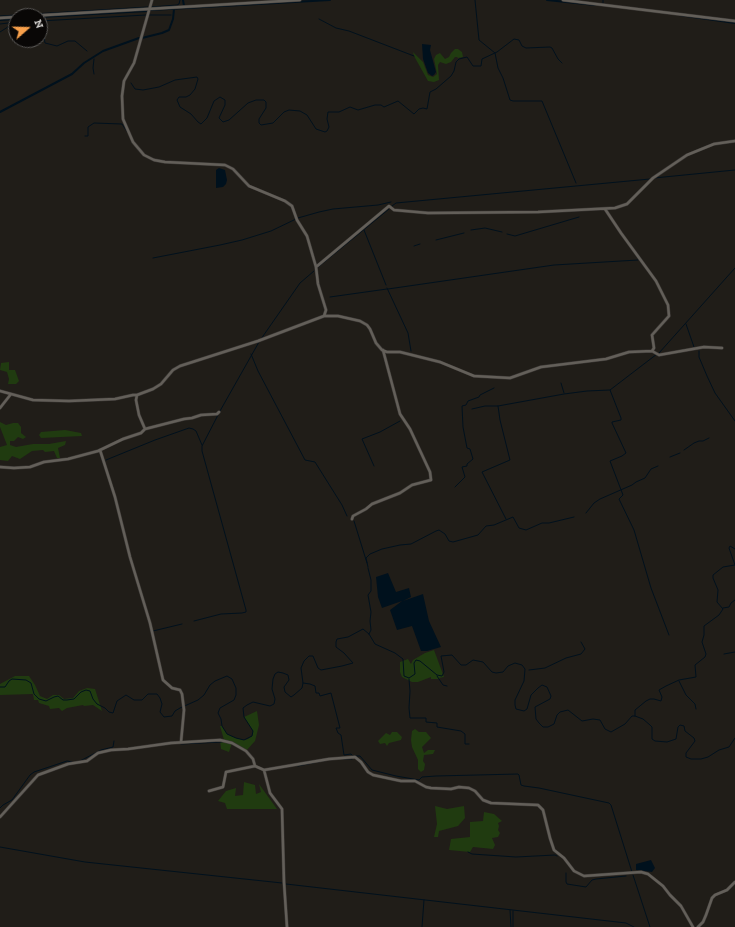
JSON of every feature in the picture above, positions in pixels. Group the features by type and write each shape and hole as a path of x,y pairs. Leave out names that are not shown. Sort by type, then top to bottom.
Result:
{"street":[{"path":"152,0 134,63 124,81 122,96 123,118 133,142 144,155 154,160 229,166 249,186 285,200 292,206 297,220 307,236 316,267 318,284 326,310 324,316"},
{"path":"48,15 300,0"},
{"path":"563,0 735,21"},
{"path":"316,267 389,206 394,210 428,213 538,212 614,208 627,204 653,178 695,150 714,144 735,141"},
{"path":"605,208 621,233 656,281 668,305 669,316 652,336 654,348 652,351"},
{"path":"0,392 33,400 69,401 115,399 133,395 138,396 161,384 173,370 180,366 258,341 324,316 338,316 360,321 367,325 376,343 382,350 400,414 410,429 430,472 431,480 412,485 400,493 372,504 353,516 352,519"},
{"path":"382,350 387,352 400,352 440,362 474,376 505,379 535,368 606,359 629,352 652,351 659,355 704,347 722,348"},
{"path":"0,408 11,394"},
{"path":"138,396 136,400 139,415 145,429"},
{"path":"0,467 30,467 44,462 68,459 100,450 123,439 141,433 145,429 200,415 216,414 219,412"},
{"path":"100,450 115,497 130,557 150,623 163,680 172,688 180,690 184,704 181,742"},
{"path":"0,817 38,775 68,764 87,761 98,753 111,750 181,742 220,740 232,743 250,754 255,766"},
{"path":"209,791 223,787 226,772 255,766 264,770 329,759 355,757 372,775 401,781 415,781 431,788 469,788 483,800 491,803 538,805 543,810 554,850 564,858 574,871 584,876 641,872 648,874 663,886 670,896 681,906 693,927"},
{"path":"264,770 270,794 282,809 287,927"},
{"path":"698,927 703,922 712,898 715,895 727,890 735,882"}],"green space":[{"path":"455,49 462,52 463,57 455,57 451,62 446,64 440,62 438,65 439,80 434,82 428,81 413,52 423,62 428,75 433,77 437,74 434,59 436,55 440,53 445,59 449,57"},
{"path":"9,362 9,370 15,370 19,381 16,384 8,384 9,379 7,372 0,370 1,363"},
{"path":"0,422 6,425 18,423 21,427 21,433 26,437 23,439 18,437 14,441 10,441 10,445 16,447 66,441 65,445 58,448 60,458 57,458 54,451 45,452 43,450 32,451 20,459 12,456 8,461 0,460 0,447 7,445 0,427"},
{"path":"65,430 81,433 82,436 41,438 39,435 41,432"},
{"path":"434,650 444,677 439,678 440,679 431,679 431,677 418,682 412,682 402,677 400,672 400,662 408,659 411,664 413,660"},
{"path":"15,676 29,676 40,696 47,699 53,695 59,695 64,699 73,698 79,691 87,688 95,689 102,711 93,705 83,705 67,708 62,711 59,708 50,709 49,706 39,703 38,700 34,700 33,694 0,695 0,684"},
{"path":"257,711 259,725 255,741 246,751 232,743 229,752 221,749 220,740 224,740 220,726 222,726 227,734 244,740 248,739 252,736 253,731 244,717"},
{"path":"415,729 419,732 426,732 431,738 422,747 424,753 428,750 435,750 433,754 424,755 424,770 421,772 418,769 418,760 412,747 411,740 412,731"},
{"path":"392,732 397,732 402,737 401,740 389,743 387,746 385,743 380,744 378,741 386,733 390,735"},
{"path":"244,782 255,785 256,794 261,792 259,784 277,809 227,809 225,803 218,801 226,791 236,788 235,796 243,795"},
{"path":"435,806 447,809 464,806 465,818 458,826 439,831 438,837 434,837 437,824"},
{"path":"484,812 494,814 502,821 498,823 498,830 500,833 498,837 492,838 495,845 493,849 473,847 470,852 449,850 451,839 470,837 470,822 483,821"}],"water":[{"path":"422,44 431,45 430,50 436,72 432,76 428,73 423,59"},
{"path":"219,168 225,170 227,180 223,187 216,188 216,170"},
{"path":"388,573 396,592 409,588 411,597 403,601 423,594 429,621 441,647 421,651 412,626 397,630 390,610 402,601 382,608 378,597 376,577"},
{"path":"651,860 655,868 652,872 636,870 636,864"}],"waterway":[{"path":"151,7 177,5 179,4 180,0"},
{"path":"183,0 184,6"},
{"path":"151,10 330,0"},
{"path":"475,0 479,40 495,53 498,68 510,100 542,101 576,183"},
{"path":"547,0 595,5"},
{"path":"0,16 148,7"},
{"path":"142,38 169,30 173,19 174,9"},
{"path":"48,17 147,11"},
{"path":"48,21 146,15"},
{"path":"149,15 171,15"},
{"path":"679,15 735,23"},
{"path":"319,19 336,28 349,31 414,56"},
{"path":"0,20 8,20"},
{"path":"0,24 8,23"},
{"path":"0,32 8,27"},
{"path":"0,112 72,74 84,63 103,51 139,38"},
{"path":"131,83 135,89 143,90 159,87 175,80 197,77 198,79 195,89 190,95 186,97 179,97 177,100 180,107 191,114 201,124 207,118 214,101 220,97 225,100 225,105 219,118 223,122 229,120 248,103 256,100 264,100 266,102 266,108 259,119 259,123 261,125 273,123 284,112 289,110 300,111 307,115 316,129 325,132 329,127 327,119 328,112 339,112 350,107 358,110 375,105 381,105 384,107 398,101 414,114 419,109 427,109 430,92 436,89 451,76 456,62 459,59 467,57 473,66 481,66 482,59 497,52 514,39 519,40 522,46 526,48 550,47 562,63"},
{"path":"48,44 57,46 68,41 75,41 87,51"},
{"path":"94,59 94,74"},
{"path":"85,136 88,136 88,127 94,123 122,124 128,133"},
{"path":"654,178 735,170"},
{"path":"392,206 396,203 650,179"},
{"path":"298,218 333,209 378,205 391,202"},
{"path":"317,268 389,209"},
{"path":"507,234 515,236 579,217"},
{"path":"153,258 242,240 271,231 296,219"},
{"path":"471,230 485,228 502,232"},
{"path":"364,230 386,285"},
{"path":"436,240 464,233"},
{"path":"414,246 420,244"},
{"path":"388,289 554,265 638,260"},
{"path":"659,353 735,268"},
{"path":"261,339 300,283 314,271"},
{"path":"387,288 408,333 411,351"},
{"path":"330,297 387,289"},
{"path":"686,324 694,347"},
{"path":"220,411 259,342"},
{"path":"699,351 699,357 715,393 735,421"},
{"path":"251,354 258,371 305,460 315,462 342,505 347,516"},
{"path":"657,354 610,390 621,418 621,420 612,423 626,453 610,461 623,495 619,499 634,530 651,588 669,635"},
{"path":"561,383 564,393"},
{"path":"455,487 465,477 462,467 467,466 467,464 473,459 470,449 467,448 463,427 462,406 466,405 468,401 479,397 480,395 494,388"},
{"path":"472,409 485,406 498,406 564,394 610,390"},
{"path":"498,406 510,460 482,472 506,519"},
{"path":"194,621 221,614 246,612 202,451 202,446 218,415"},
{"path":"374,466 362,439 380,432 400,421"},
{"path":"106,460 189,428 196,431 202,445"},
{"path":"684,450 694,443 709,438"},
{"path":"670,457 680,453"},
{"path":"586,513 594,503 600,499 645,478 651,469 658,466"},
{"path":"368,567 366,558 370,554 382,549 411,544 439,530 445,534 449,541 453,542 478,535 486,526 494,525 513,517 519,528 526,530 542,523 549,523 574,517"},
{"path":"354,521 367,563"},
{"path":"635,716 635,710 646,701 650,699 661,701 662,697 659,690 679,680 696,677 695,665 705,657 706,654 702,642 704,626 719,615 723,609 717,602 718,590 713,575 723,567 735,565 729,548 730,546 735,549"},
{"path":"368,568 371,580 371,591 368,595 371,612 371,630 369,634"},
{"path":"723,608 729,607 735,600"},
{"path":"153,631 182,624"},
{"path":"0,687 5,687 12,679 26,680 31,683 34,694 39,699 46,701 58,696 63,700 74,699 81,692 86,690 90,691 97,704 113,713 117,701 126,695 134,700 142,700 148,694 157,694 162,704 160,712 164,717 172,716 175,711 198,700 204,695 210,685 227,676 232,679 236,688 236,695 234,700 220,708 218,713 222,726 227,734 244,740 252,736 253,731 244,717 243,708 253,702 270,706 274,704 275,699 272,689 275,674 278,672 288,675 289,680 284,687 285,692 291,697 302,688 303,683 301,668 304,661 309,656 313,656 318,668 321,670 353,663 336,647 336,642 337,639 348,637 363,629 369,634 375,644 395,653 403,659 404,676 409,678 415,674 414,663 416,660 420,661 437,675 442,676 444,672 441,656 452,655 461,665 466,665 473,660 483,662 492,672 496,673 503,672 508,666 515,663 522,665 525,669 524,681 515,700 516,709 524,711 527,709 531,695 542,685 547,687 551,696 550,699 535,707 536,719 543,727 548,727 554,724 557,715 560,712 568,710 582,721 593,719 600,720 605,729 611,732 625,724 632,716 635,716 643,719 652,727 652,739 655,741 667,742 676,739 678,727 680,725 684,726 685,731 694,738 695,741 686,753 686,757 691,759 708,757 719,750 729,747 735,738"},
{"path":"529,670 545,668 566,658 581,654 585,649 581,642"},
{"path":"724,654 735,652"},
{"path":"437,676 443,685 447,686"},
{"path":"409,679 410,718 426,718 426,722 437,723 437,727 461,731 465,734 465,744 469,744"},
{"path":"679,681 686,695 695,704 696,709"},
{"path":"303,683 315,686 316,693 319,693 320,696 331,693 340,728 336,728 338,733 341,735 344,755 351,754 353,756 360,756 372,770 419,780 422,777 436,776 518,774 521,785 524,786 609,803 611,805 632,872"},
{"path":"80,761 101,750 113,747 114,741"},
{"path":"181,744 222,742"},
{"path":"341,759 352,759"},
{"path":"298,766 328,760"},
{"path":"0,808 12,800 30,775 34,772 67,761 72,762"},
{"path":"0,847 85,862 282,883"},
{"path":"468,852 472,854 516,857 557,856"},
{"path":"566,873 567,884 586,887 592,880 626,876"},
{"path":"633,875 650,927"},
{"path":"286,884 626,923 634,927"},
{"path":"422,927 424,900"},
{"path":"510,910 511,927"},
{"path":"513,911 513,927"}]}
